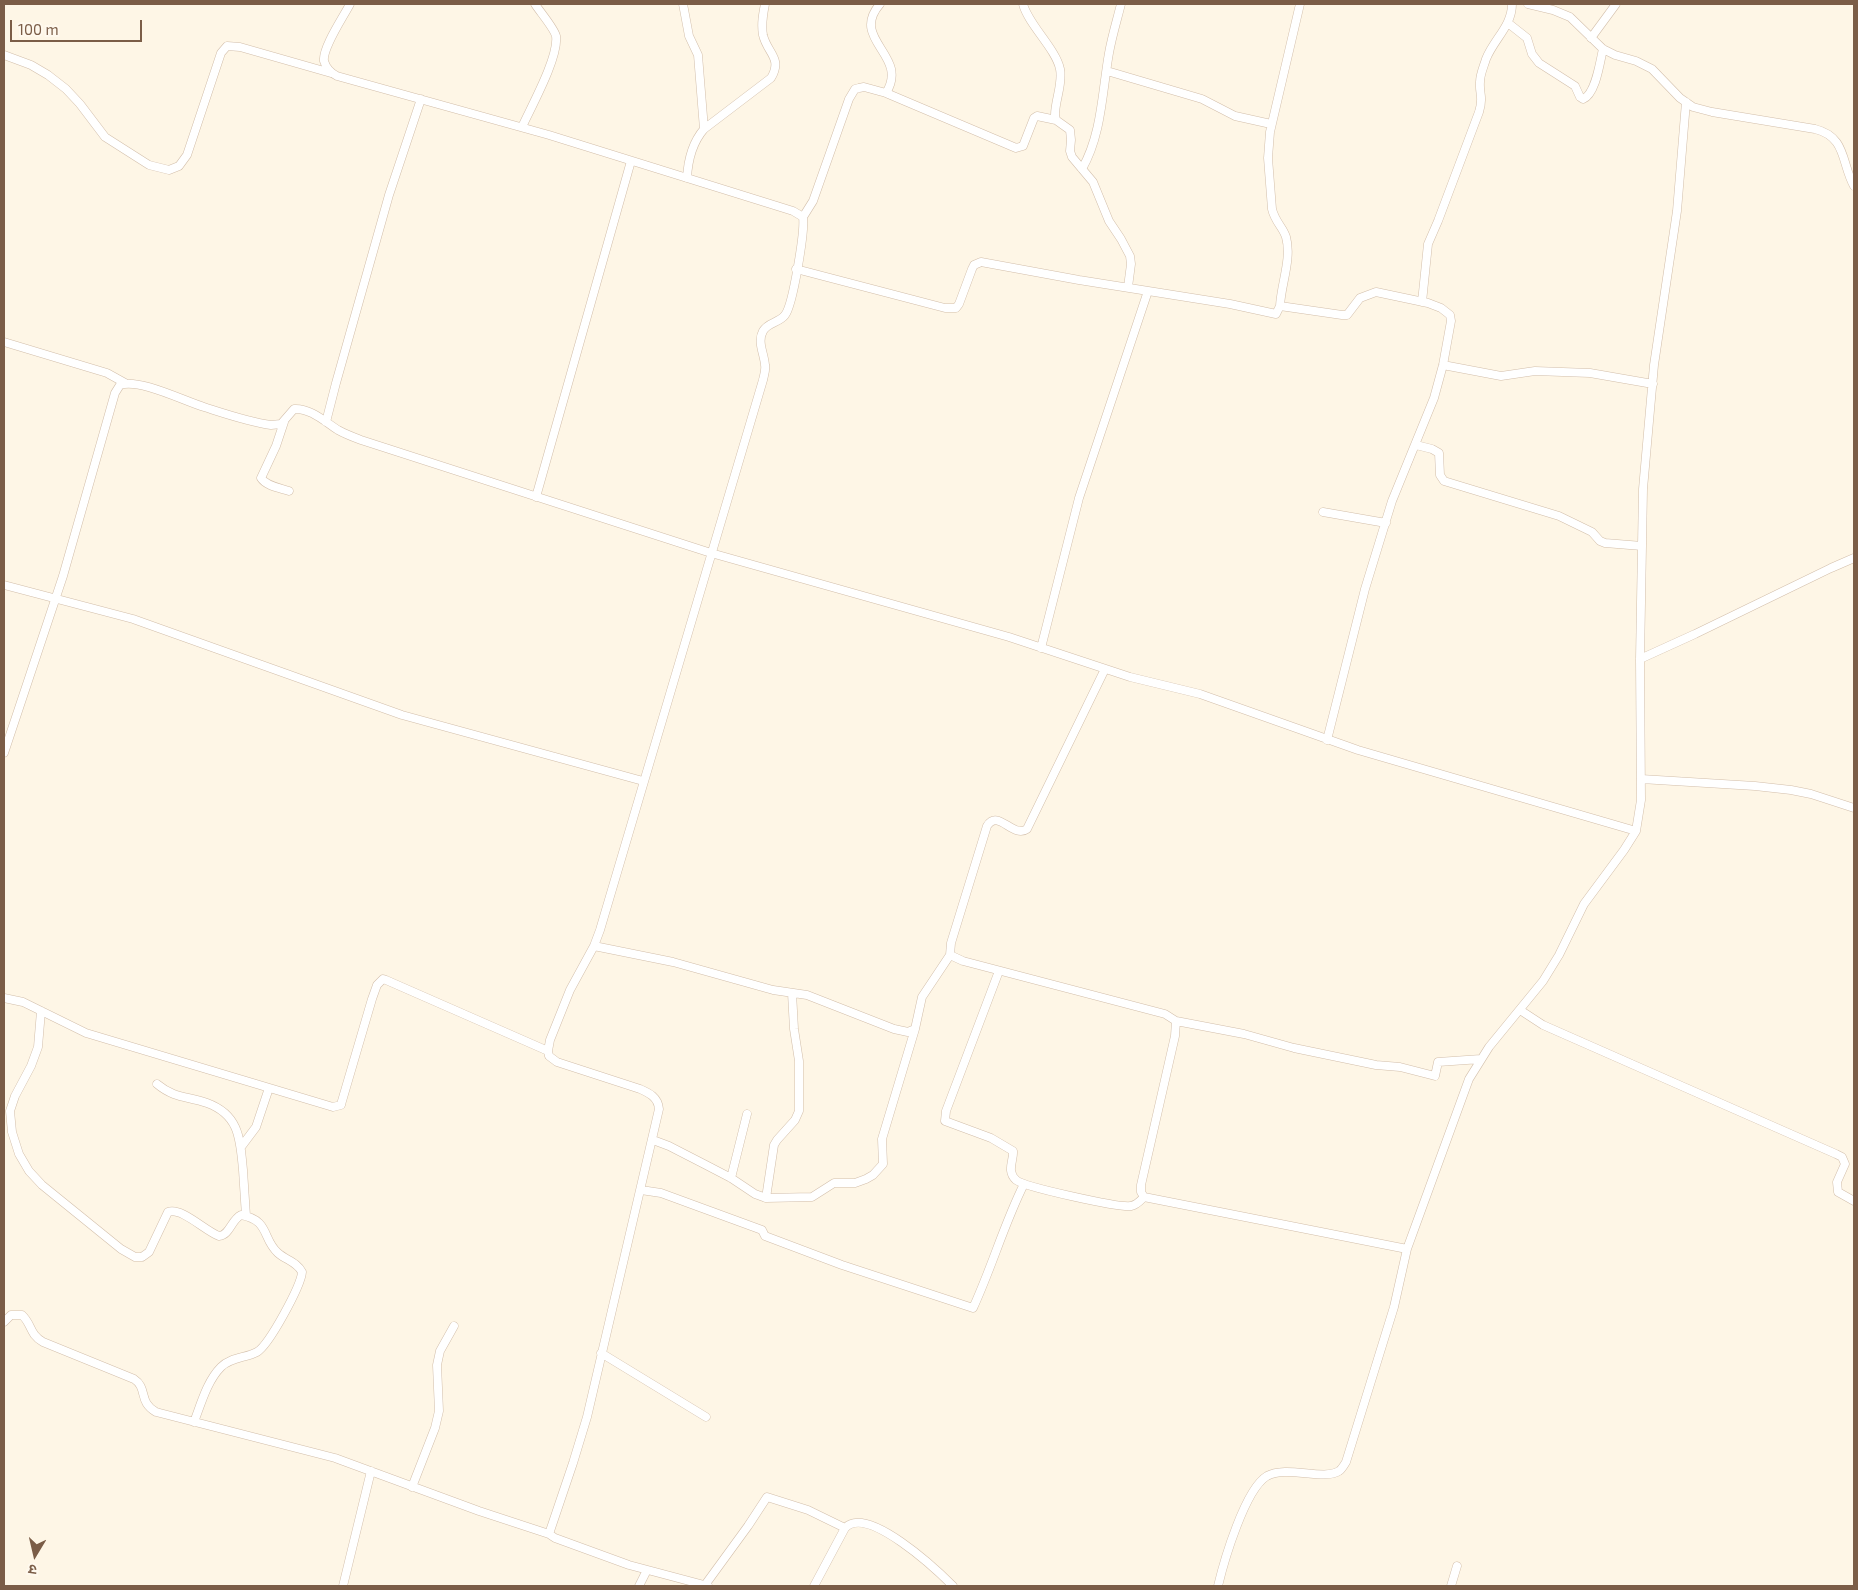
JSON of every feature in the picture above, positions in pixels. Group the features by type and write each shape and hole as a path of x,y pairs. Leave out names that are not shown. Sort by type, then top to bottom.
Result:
{"street":[{"path":"331,73 324,61 326,51 350,4"},
{"path":"522,127 552,59 556,45 556,36 553,30 535,4"},
{"path":"683,4 689,36 698,55 704,129"},
{"path":"686,178 692,148 704,129 771,78 775,71 776,59 764,42 762,32 765,4"},
{"path":"880,4 872,15 871,25 878,44 892,66 892,82 886,93"},
{"path":"1023,4 1060,70 1055,109 1056,120"},
{"path":"1082,169 1090,155 1095,140 1109,55 1121,4"},
{"path":"796,269 951,309 956,308 959,304 974,265 981,262 1244,306 1272,314 1278,312 1287,249 1286,238 1274,218 1272,209 1268,158 1271,124 1300,4"},
{"path":"1422,302 1428,244 1481,105 1480,83 1487,58 1508,23 1512,4"},
{"path":"1528,4 1553,10 1570,17 1603,49 1652,69 1686,102 1703,110 1815,129 1829,134 1835,138 1841,149 1854,186"},
{"path":"1591,38 1616,4"},
{"path":"1508,23 1526,38 1532,54 1538,63 1575,86 1580,97 1583,99 1589,96 1593,89 1603,49"},
{"path":"4,54 41,70 58,82 80,104 99,131 110,141 149,164 169,170 179,166 187,155 220,53 228,46 240,47 331,73 348,80 522,127 793,211 803,217"},
{"path":"1107,71 1202,99 1235,116 1271,124"},
{"path":"549,1534 582,1433 660,1109 655,1097 640,1089 551,1058 548,1052 550,1040 570,990 594,946 763,380 765,364 760,344 763,331 767,326 783,318 786,314 803,232 803,217 813,201 852,93 855,89 864,87 886,93 1016,148 1023,146 1034,118 1037,116 1056,120 1070,130 1070,151 1072,157 1093,182 1109,221 1126,248 1131,264 1128,287"},
{"path":"326,422 389,195 421,99"},
{"path":"1218,1586 1233,1535 1262,1480 1274,1474 1287,1472 1332,1474 1342,1469 1346,1462 1394,1306 1407,1250 1464,1092 1481,1058 1543,981 1584,904 1636,831 1641,800 1640,659 1643,489 1652,384 1677,219 1686,102"},
{"path":"536,498 631,161"},
{"path":"1041,648 1079,498 1148,291"},
{"path":"1280,306 1342,316 1347,315 1364,295 1376,292 1441,308 1450,315 1451,321 1443,365 1434,398 1392,501 1365,589 1327,740"},
{"path":"4,342 107,373 125,383 134,383 203,407 265,424 276,425 284,422"},
{"path":"1443,365 1501,376 1535,371 1590,373 1652,384"},
{"path":"4,753 56,598 113,399 117,388 125,383"},
{"path":"289,491 266,483 261,478 276,446 284,422 294,409 297,409 316,415 340,431 361,440 536,498 711,553 974,627 1154,684 1200,694 1327,740 1636,831"},
{"path":"1416,445 1439,453 1440,475 1444,481 1559,516 1592,532 1605,544 1642,546"},
{"path":"1323,512 1386,523"},
{"path":"1640,659 1854,558"},
{"path":"4,585 132,619 323,686 384,710 643,782"},
{"path":"653,1140 669,1146 731,1178 755,1194 766,1198 812,1197 834,1183 855,1183 866,1180 880,1169 884,1160 882,1139 915,1029 922,997 950,955 949,950 987,826 989,822 1000,820 1019,832 1027,829 1104,669"},
{"path":"1641,779 1790,790 1811,794 1854,808"},
{"path":"594,946 673,962 768,989 817,999 894,1029 908,1032 915,1029"},
{"path":"950,955 963,961 999,971 1165,1014 1176,1020 1376,1065 1400,1067 1435,1076 1438,1062 1481,1058"},
{"path":"999,971 944,1117 945,1121 991,1138 1012,1151 1010,1168 1012,1175 1024,1184 1127,1206 1138,1203 1144,1197"},
{"path":"4,998 24,1002 86,1033 333,1107 341,1105 372,999 377,985 383,979 548,1052"},
{"path":"766,1198 774,1145 795,1120 799,1111 799,1061 793,1022 792,993"},
{"path":"1520,1010 1543,1025 1842,1157 1845,1164 1837,1182 1838,1192 1854,1201"},
{"path":"41,1011 38,1047 31,1066 12,1103 10,1119 17,1149 24,1163 42,1185 114,1244 135,1257 146,1256 164,1218 168,1212 172,1211 184,1215 219,1236 223,1236 227,1232 238,1216 251,1218 261,1225 276,1252 300,1266 302,1279 265,1346 257,1352 229,1361 216,1373 194,1422"},
{"path":"1176,1020 1173,1044 1141,1185 1141,1192 1144,1197 1407,1250"},
{"path":"158,1084 171,1094 215,1106 223,1111 234,1124 241,1146 246,1216"},
{"path":"241,1146 256,1127 269,1088"},
{"path":"731,1178 747,1114"},
{"path":"641,1190 661,1193 762,1230 765,1236 842,1265 973,1308 984,1286 1010,1213 1024,1184"},
{"path":"4,1322 11,1315 22,1315 38,1339 134,1379 141,1385 146,1404 156,1412 327,1456 647,1570 706,1586 767,1497 808,1510 845,1528"},
{"path":"412,1486 436,1428 439,1411 437,1365 440,1351 454,1326"},
{"path":"601,1353 706,1417"},
{"path":"343,1586 371,1471"},
{"path":"814,1586 845,1528 848,1524 856,1522 866,1523 883,1532 928,1562 953,1586"},
{"path":"1451,1586 1457,1566"},
{"path":"639,1586 647,1570"}]}
